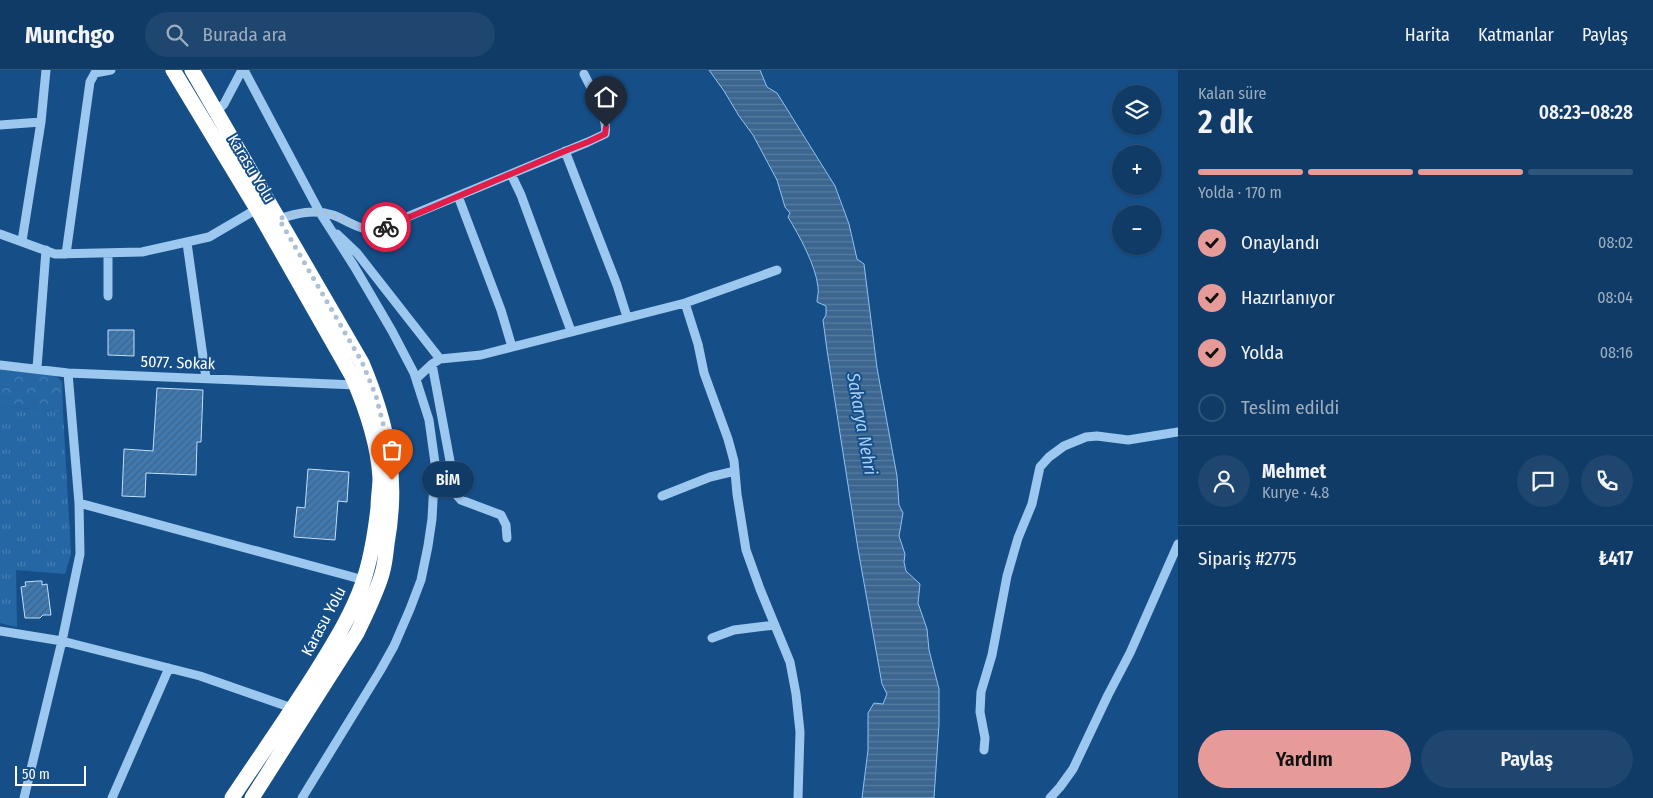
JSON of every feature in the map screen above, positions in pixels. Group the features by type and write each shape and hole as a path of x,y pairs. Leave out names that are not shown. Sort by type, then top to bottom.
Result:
{"highway":[{"name":"Karasu Yolu","path":"173,70 257,209 356,385 371,425 380,478 376,533 364,580 352,610 292,708 232,798"},
{"name":"Karasu Yolu","path":"192,70 362,362 376,396 389,447 393,496 390,529 382,573 369,608 357,633 252,798"}],"street":[{"path":"22,241 41,122 46,70"},
{"path":"66,254 90,82 95,73 111,70"},
{"path":"216,112 224,104 243,70"},
{"path":"243,70 319,211 354,266 417,378 429,420 435,463 432,519 428,546 421,580 410,609 390,654 302,798"},
{"path":"279,219 299,212 319,211 364,229 385,228 588,142 606,132 603,116 584,74"},
{"path":"0,125 41,122"},
{"path":"565,151 614,276 627,317"},
{"path":"511,174 521,195 571,331"},
{"path":"458,196 501,310 512,347"},
{"path":"0,234 56,254 142,252 209,237 257,209"},
{"path":"328,226 358,253 440,359"},
{"path":"187,243 206,378"},
{"path":"37,368 46,250"},
{"path":"108,253 108,296"},
{"path":"417,378 440,359 481,355 685,303 777,270"},
{"path":"685,303 698,344 704,373 734,461 746,550 790,662 800,732 798,798"},
{"path":"432,364 455,493 461,500 501,515 506,525 507,538"},
{"name":"5077. Sokak","path":"0,365 68,373 356,385"},
{"path":"24,798 62,641 80,554 79,503 68,373"},
{"path":"984,750 985,738 980,712 981,692 992,655 1007,576 1018,538 1032,504 1040,467 1049,457 1064,446 1086,437 1097,436 1128,440 1178,432"},
{"path":"662,496 710,477 735,471"},
{"path":"79,503 364,580"},
{"path":"1050,798 1060,787 1072,768 1130,653 1178,544"},
{"path":"712,638 734,630 775,625"},
{"path":"0,631 62,641 200,676 292,708"},
{"path":"112,798 169,668"}],"green space":[{"path":"0,369 55,375 62,382 63,412 0,406"},
{"path":"0,406 63,412 71,554 65,574 16,570 17,627 0,623"}],"water":[{"name":"Sakarya Nehri","path":"709,70 760,70 767,87 777,93 835,186 849,224 857,259 864,264 877,368 897,476 899,505 903,513 899,536 905,554 906,571 920,584 918,603 927,629 929,650 939,689 939,724 934,798 862,798 868,750 868,713 874,703 883,704 887,694 882,684 858,549 823,320 826,315 826,306 817,302 817,279 811,260 788,217 790,213 785,207 777,180 753,135"}],"building":[{"path":"108,330 134,330 134,356 108,355"},
{"path":"157,388 203,390 201,442 197,442 196,475 146,473 145,497 122,496 124,449 153,451"},
{"path":"308,469 349,472 347,502 338,501 335,540 294,537 297,507 305,508"},
{"path":"42,581 42,585 47,584 51,615 43,615 40,618 25,618 21,587 26,586 25,582"}],"way so far":[{"path":"386,227 373,230 364,229 319,211 299,212 279,219 362,362 376,396 389,447 392,480"}],"place":[{"name":"BİM","path":"392,480"}],"route":[{"path":"386,227 588,142 605,134 606,127"}]}
